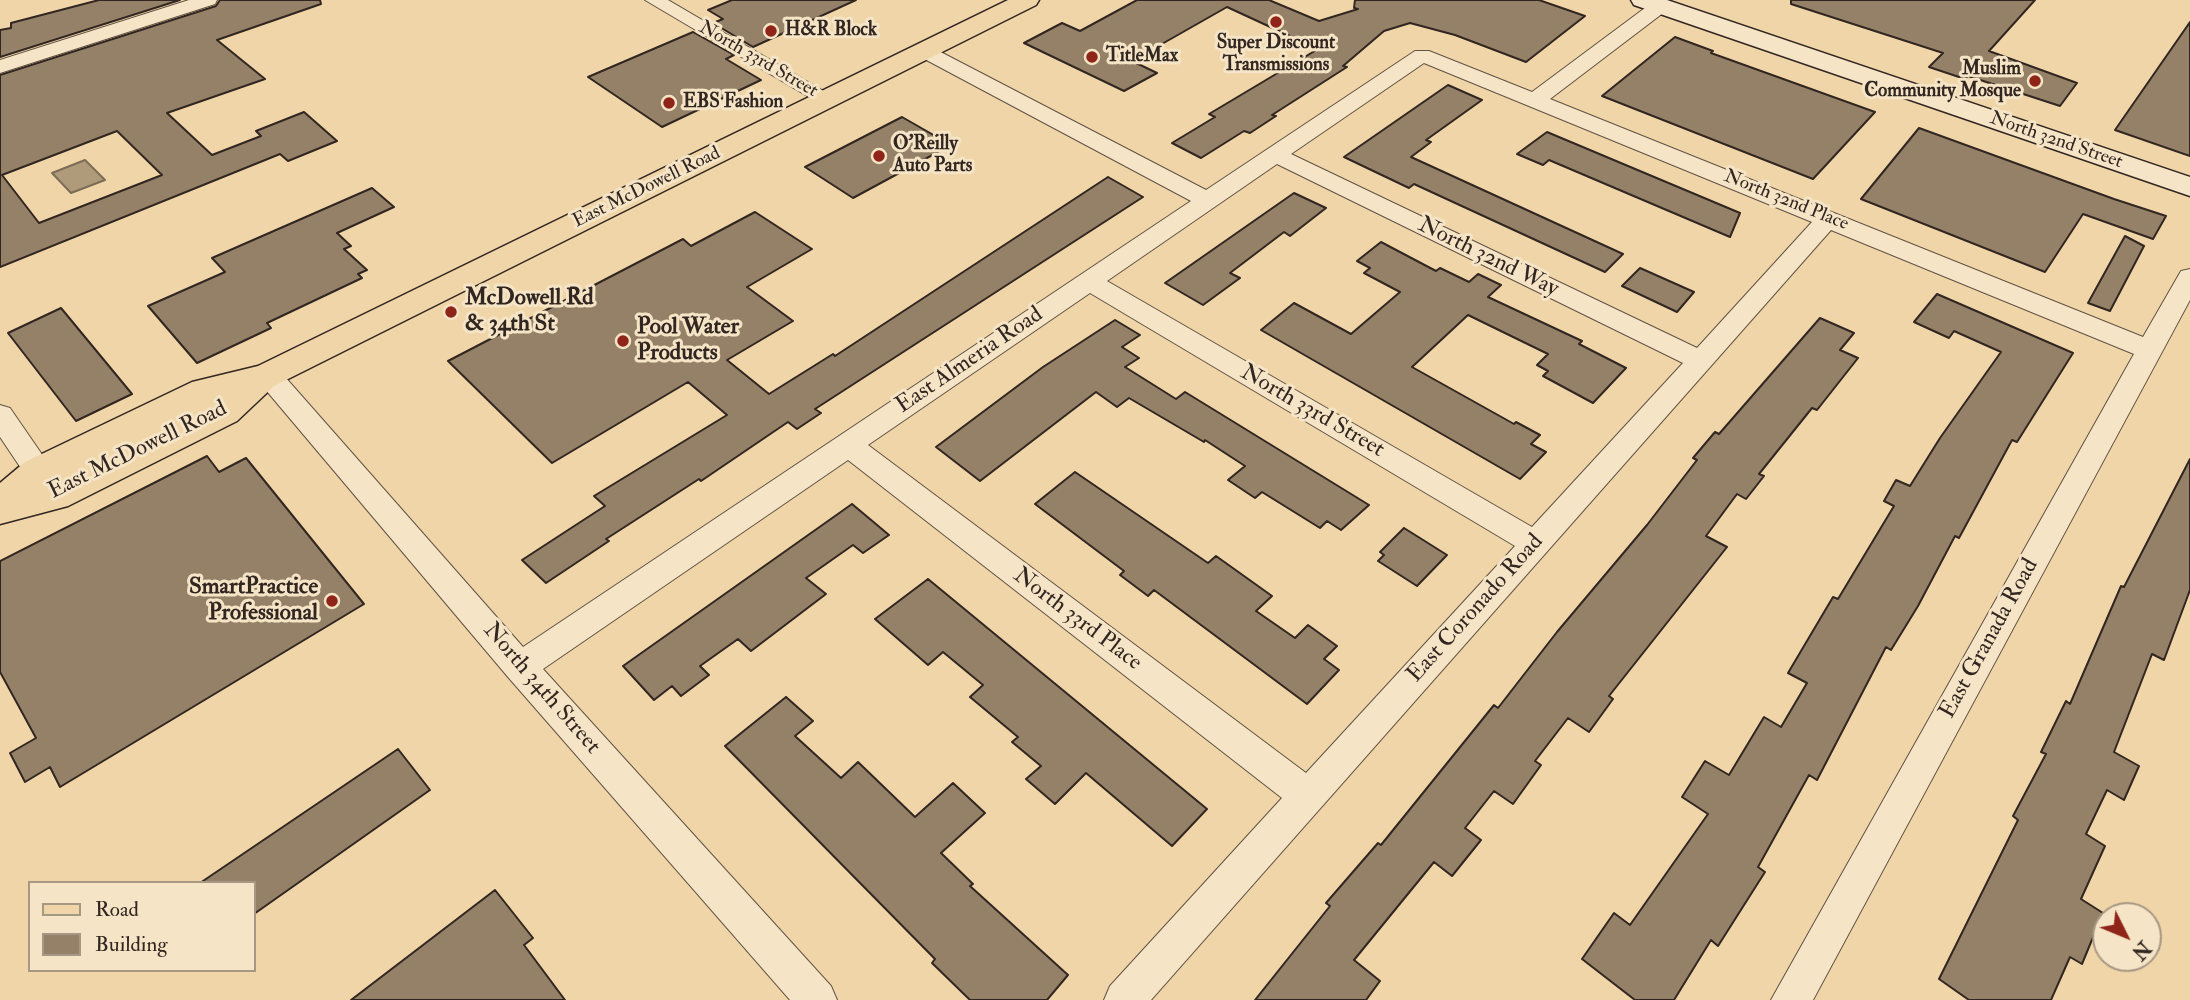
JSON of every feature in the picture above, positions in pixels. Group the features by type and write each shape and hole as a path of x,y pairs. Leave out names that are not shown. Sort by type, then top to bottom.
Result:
{"main road":[{"name":"East McDowell Road","path":"0,507 46,484 224,412 268,376 1027,0"},
{"name":"North 32nd Street","path":"1651,3 2190,187"}],"street":[{"path":"0,66 208,0"},
{"name":"North 33rd Street","path":"654,0 826,99"},
{"path":"1535,100 1651,3"},
{"path":"924,51 1207,200"},
{"name":"North 32nd Place","path":"1422,55 2150,349"},
{"name":"East Almeria Road","path":"520,667 1422,55"},
{"name":"North 32nd Way","path":"1275,155 1700,360"},
{"name":"East Coronado Road","path":"1124,1000 1829,218"},
{"name":"East Granada Road","path":"1791,1000 2190,277"},
{"name":"North 33rd Street","path":"1089,281 1535,543"},
{"name":"North 34th Street","path":"268,376 520,667 817,1000"},
{"path":"0,415 46,484"},
{"name":"North 33rd Place","path":"847,444 1308,796"}],"shaded area":[{"path":"85,160 105,180 71,193 52,173"}],"building":[{"path":"99,0 180,0 0,57 0,30 11,28 11,23"},
{"path":"220,0 320,0 321,4 217,40 265,79 167,113 212,155 261,136 256,131 304,112 337,141 288,161 280,154 0,267 0,75 216,6","holes":["117,131 162,175 39,223 2,175"]},
{"path":"732,0 856,0 753,47 713,23 723,19 708,10"},
{"path":"1137,0 1269,0 1319,21 1358,9 1354,8 1355,0 1539,0 1585,16 1526,62 1455,35 1410,23 1384,31 1343,66 1347,67 1272,115 1276,116 1250,133 1244,131 1201,158 1172,143 1215,117 1209,114 1318,49 1227,7 1132,61 1157,73 1124,91 1024,43 1062,23 1080,31"},
{"path":"1791,0 2035,0 1989,51 2077,83 2060,106 1968,76 1965,79 1929,67 1943,53 1791,4"},
{"path":"2190,22 2190,156 2115,130"},
{"name":"EBS Fashion","path":"693,32 734,55 726,59 761,80 662,127 588,77"},
{"path":"1675,37 1713,51 1711,53 1875,112 1813,179 1602,96"},
{"path":"1448,85 1482,100 1426,140 1431,142 1411,157 1623,254 1605,272 1414,184 1409,188 1344,157"},
{"name":"O'Reilly Auto Parts","path":"902,117 951,145 853,198 805,167"},
{"path":"1919,128 2166,216 2153,239 2083,214 2045,272 1861,199"},
{"path":"1547,132 1740,213 1730,237 1549,160 1543,165 1517,154"},
{"path":"1108,177 1143,197 815,409 821,413 797,429 788,422 701,481 699,479 606,539 609,541 546,583 522,560 605,506 594,496 727,415 688,382 552,463 448,361 683,239 691,246 755,212 812,249 747,287 793,321 727,360 769,394 833,354 835,356"},
{"path":"372,188 394,207 337,233 351,246 344,249 367,270 358,274 362,278 267,323 271,328 197,363 148,306 225,272 212,258"},
{"path":"1294,193 1326,208 1290,236 1284,232 1230,273 1240,278 1203,305 1165,283"},
{"path":"2125,236 2144,246 2110,311 2088,303"},
{"path":"1381,242 1436,271 1440,268 1469,282 1478,274 1501,285 1488,297 1582,341 1579,344 1626,368 1593,403 1543,376 1548,371 1537,365 1548,354 1468,315 1412,367 1514,424 1516,422 1540,435 1531,444 1546,452 1520,479 1261,330 1294,303 1351,334 1400,292 1364,273 1370,268 1357,261"},
{"path":"1640,268 1694,292 1677,312 1622,286"},
{"path":"1937,294 2073,353 2017,442 2012,440 1959,538 1955,536 1891,650 1886,647 1817,780 1809,775 1758,867 1765,872 1718,946 1711,940 1674,1000 1635,1000 1582,959 1614,913 1630,925 1708,814 1682,797 1705,761 1729,775 1764,717 1781,727 1807,683 1788,673 1833,597 1838,599 1894,506 1884,501 1896,480 1910,486 1940,438 2001,352 1954,331 1949,338 1914,322"},
{"path":"61,308 132,394 76,421 8,333"},
{"path":"1820,318 1854,333 1840,350 1858,358 1817,410 1812,408 1759,474 1764,476 1746,499 1737,494 1706,536 1727,547 1609,696 1613,699 1589,732 1568,718 1535,761 1541,765 1513,804 1494,791 1465,828 1481,840 1452,876 1434,862 1354,960 1380,981 1366,1000 1255,1000 1330,906 1326,903 1378,843 1381,845 1494,705 1498,708 1557,632 1647,525 1697,460 1693,458 1715,432 1719,434"},
{"path":"1115,320 1140,335 1122,347 1139,358 1125,367 1176,399 1185,392 1369,505 1341,530 1327,521 1320,528 1262,492 1255,498 1228,480 1245,466 1205,440 1204,442 1129,398 1117,407 1096,392 980,481 936,447 1043,367"},
{"path":"207,456 219,472 246,458 364,604 60,787 50,767 25,782 10,753 36,738 0,672 0,561"},
{"path":"2190,459 2190,590 2164,660 2152,654 2114,752 2139,766 2124,800 2107,790 2086,834 2105,846 2081,899 2092,906 2092,940 2082,964 2070,957 2051,1000 1969,1000 1939,979 2018,820 2013,816 2046,754 2041,752 2066,701 2070,704 2121,586 2124,587"},
{"path":"1075,472 1208,563 1216,556 1272,596 1256,611 1295,638 1308,625 1337,646 1324,659 1339,670 1307,704 1154,590 1148,596 1120,575 1124,571 1035,504"},
{"path":"852,504 889,535 863,553 853,545 806,578 826,594 751,651 738,639 700,666 709,675 681,696 672,686 654,700 623,666"},
{"path":"1404,528 1447,555 1417,586 1378,561 1384,555 1380,552"},
{"path":"928,579 1207,809 1172,846 1086,773 1055,804 1026,779 1041,766 1012,742 1018,737 970,697 983,685 943,652 928,665 875,619"},
{"path":"786,697 813,721 795,736 841,778 858,762 915,817 953,783 985,813 941,853 973,884 970,886 1068,975 1047,1000 970,1000 932,963 935,959 725,746"},
{"path":"398,749 430,790 256,913 256,881 203,881"},
{"path":"495,890 533,938 524,945 565,1000 351,1000"}],"place":[{"name":"Super Discount Transmissions","path":"1276,22"},
{"name":"H&R Block","path":"771,31"},
{"name":"TitleMax","path":"1092,57"},
{"name":"Muslim Community Mosque","path":"2035,81"},
{"name":"EBS Fashion","path":"669,103"},
{"name":"O'Reilly Auto Parts","path":"879,156"},
{"name":"McDowell Rd & 34th St","path":"451,312"},
{"name":"Pool Water Products","path":"623,341"},
{"name":"SmartPractice Professional","path":"332,601"}]}
